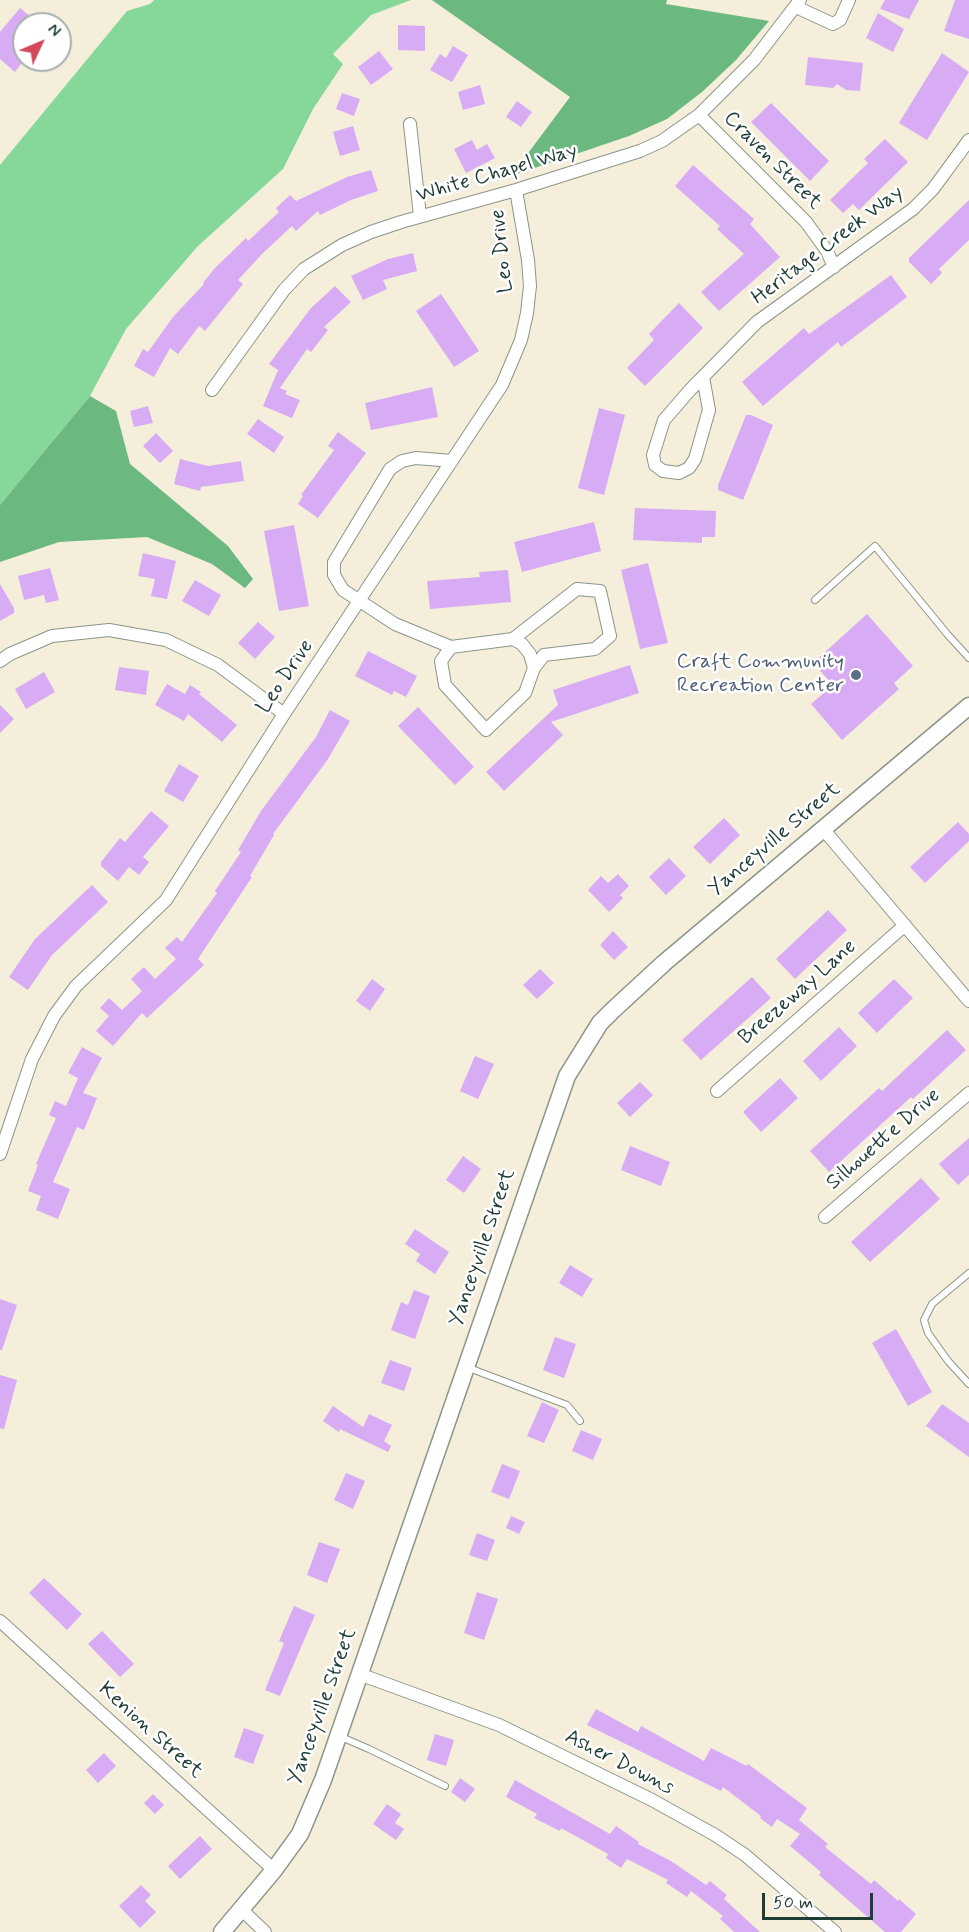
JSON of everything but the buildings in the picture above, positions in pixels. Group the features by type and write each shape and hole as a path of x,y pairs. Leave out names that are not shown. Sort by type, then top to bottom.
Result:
{"main road":[{"name":"Yanceyville Street","path":"222,1932 274,1870 300,1834 323,1780 567,1076 600,1023 664,963 969,706"}],"street":[{"path":"798,3 833,24 840,20 849,0"},
{"name":"White Chapel Way","path":"212,390 284,290 304,269 342,245 371,232 640,152 662,141 699,115 754,60 798,3"},
{"name":"Craven Street","path":"699,115 806,222 827,251 834,267"},
{"path":"410,124 420,216"},
{"name":"Heritage Creek Way","path":"703,377 709,410 695,459 689,468 679,473 663,471 655,465 653,455 664,420 703,377 757,322 913,209 933,189 969,140"},
{"name":"Leo Drive","path":"0,1154 32,1059 54,1016 76,986 166,900 284,714 502,385 512,365 523,332 529,295 529,268 516,190"},
{"path":"451,647 441,661 445,685 486,730 525,693 534,668 544,655 595,649 610,636 600,591 577,589 513,639 451,647 395,624 343,590 334,575 334,562 390,469 402,461 416,458 452,461"},
{"path":"0,661 10,654 52,636 109,630 166,640 218,665 284,714"},
{"path":"513,639 522,644 530,654 534,668"},
{"path":"823,829 969,1001"},
{"name":"Breezeway Lane","path":"717,1091 905,925"},
{"name":"Silhouette Drive","path":"825,1217 969,1093"},
{"name":"Kenion Street","path":"0,1621 274,1870"},
{"name":"Asher Downs","path":"359,1674 499,1725 652,1800 715,1835 745,1855 835,1932"},
{"path":"242,1910 265,1932"}],"lane":[{"path":"815,600 875,546 969,658"},
{"path":"969,1273 932,1304 924,1320 928,1333 948,1361 969,1384"},
{"path":"465,1367 567,1405 580,1421"},
{"path":"338,1736 445,1786"}],"green space":[{"path":"154,0 411,0 371,15 333,54 343,64 313,109 283,169 198,246 126,329 90,396 0,505 0,165 127,11 150,4"},
{"path":"432,0 667,0 666,4 769,21 736,60 702,92 667,119 629,136 511,176 570,97"},
{"path":"90,396 116,411 130,464 228,546 253,579 245,588 212,564 147,537 59,542 0,562 0,505"}],"place":[{"name":"Craft Community Recreation Center","path":"856,675"}]}
